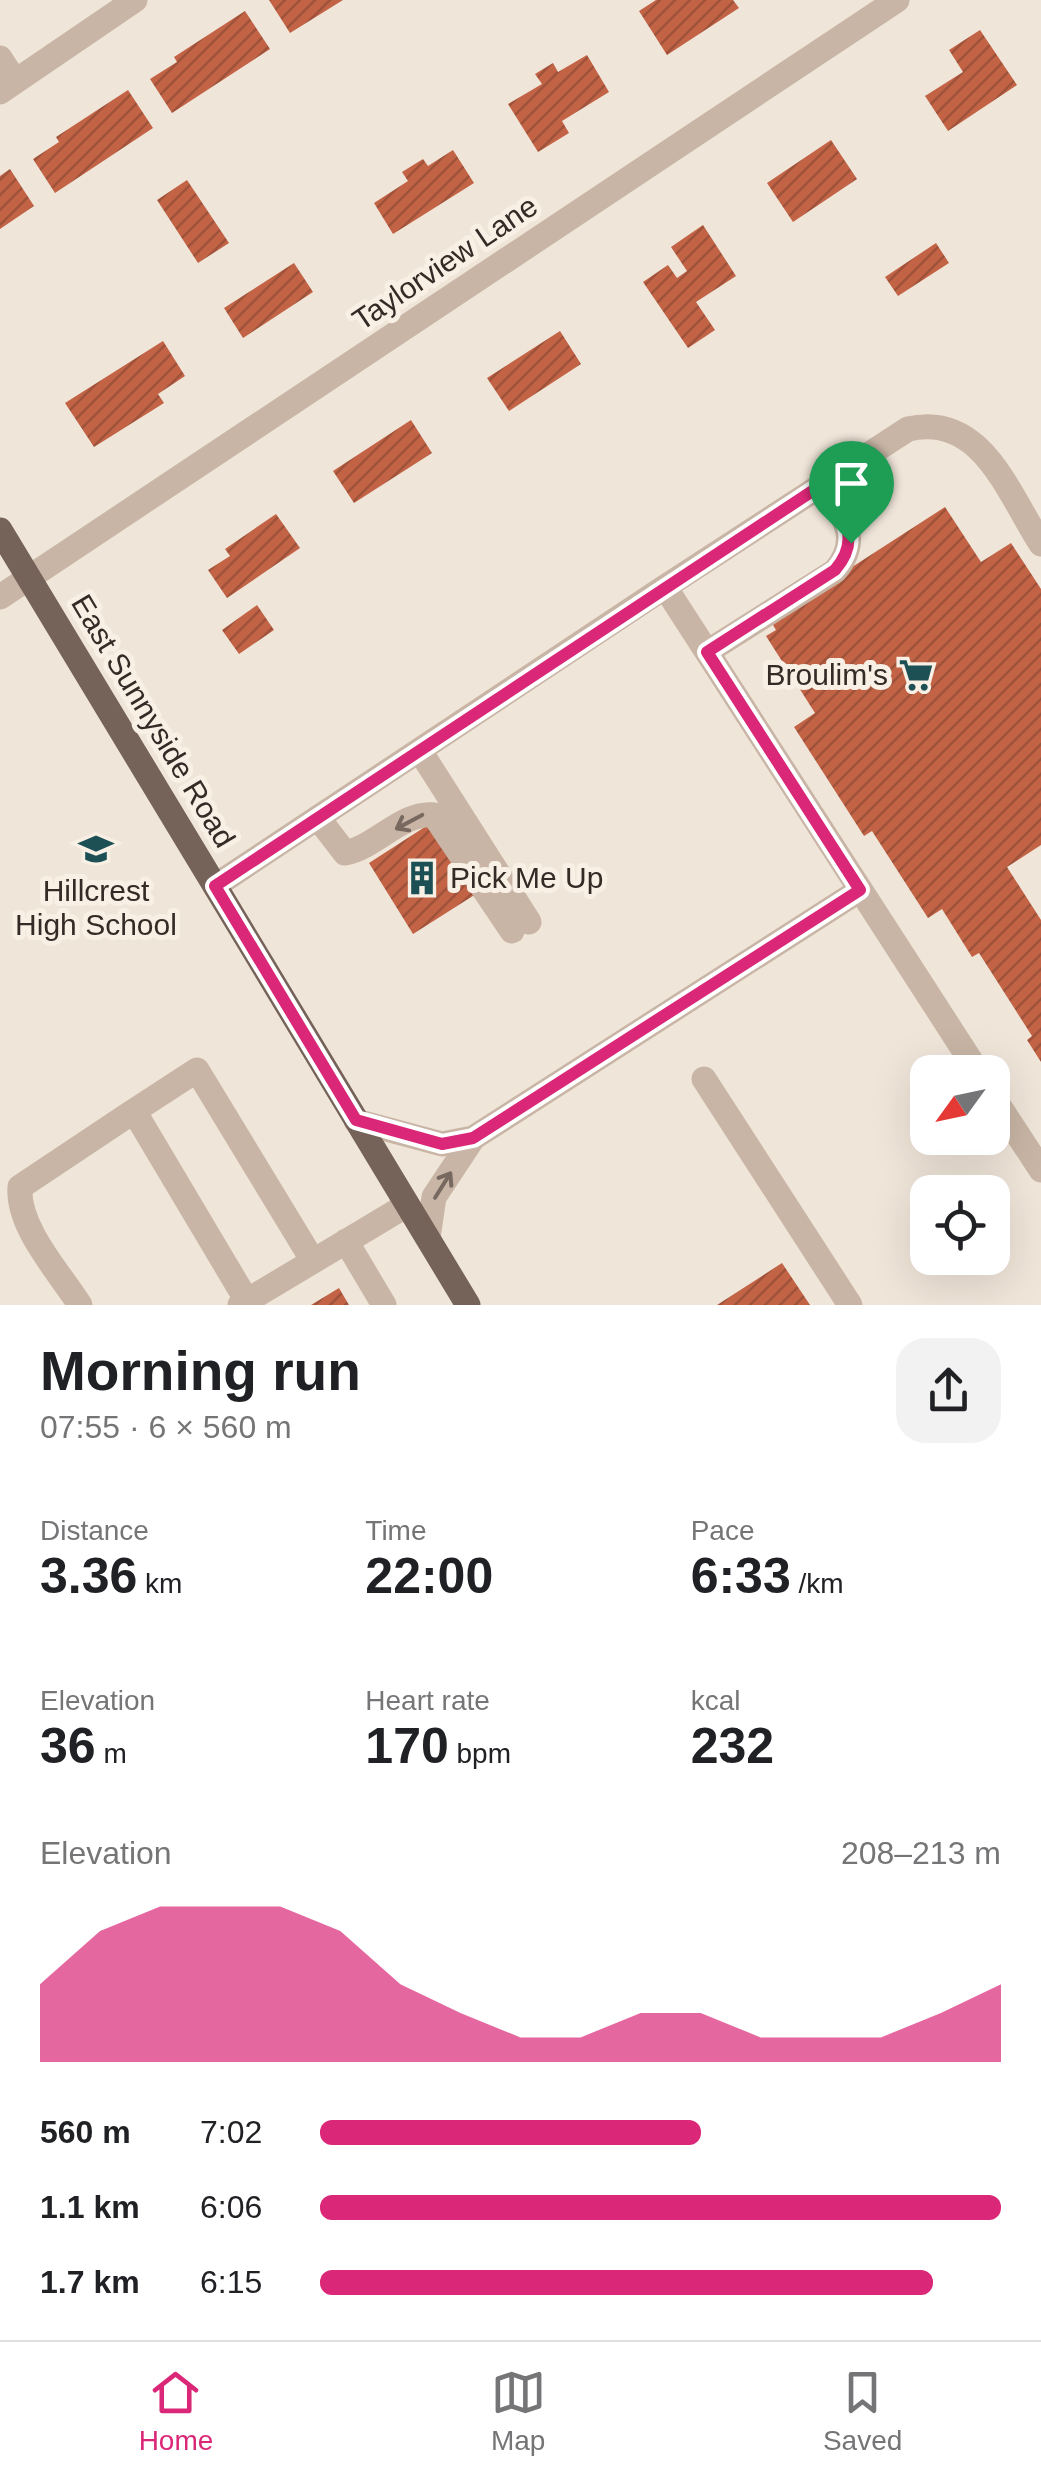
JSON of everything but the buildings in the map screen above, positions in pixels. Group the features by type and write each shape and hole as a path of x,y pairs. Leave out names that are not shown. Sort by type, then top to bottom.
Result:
{"main road":[{"name":"East Sunnyside Road","path":"0,530 468,1305"}],"street":[{"path":"0,58 8,87 134,0"},
{"name":"Taylorview Lane","path":"0,597 897,0"},
{"path":"215,886 908,429 934,423 956,429 978,447 1041,544"},
{"path":"707,652 835,570 846,557 851,531 823,484"},
{"path":"665,587 967,1055"},
{"path":"318,818 345,853 375,843 423,814 434,815 520,927 420,751"},
{"path":"356,1120 442,1144 473,1138 860,890"},
{"path":"80,1305 26,1221 20,1187 197,1070 314,1260"},
{"path":"704,1079 850,1305"},
{"path":"134,1111 244,1303 408,1205"},
{"path":"1010,1123 1041,1170"},
{"path":"428,1238 434,1197 473,1138"},
{"path":"346,1241 381,1303"}],"place":[{"name":"Broulim's","path":"916,675"},
{"name":"Hillcrest High School","path":"96,849"},
{"name":"Pick Me Up","path":"422,878"}],"route":[{"path":"823,484 851,531 851,543 835,570 707,652 860,890 473,1138 442,1144 397,1135 356,1120 215,886 823,484"}]}
